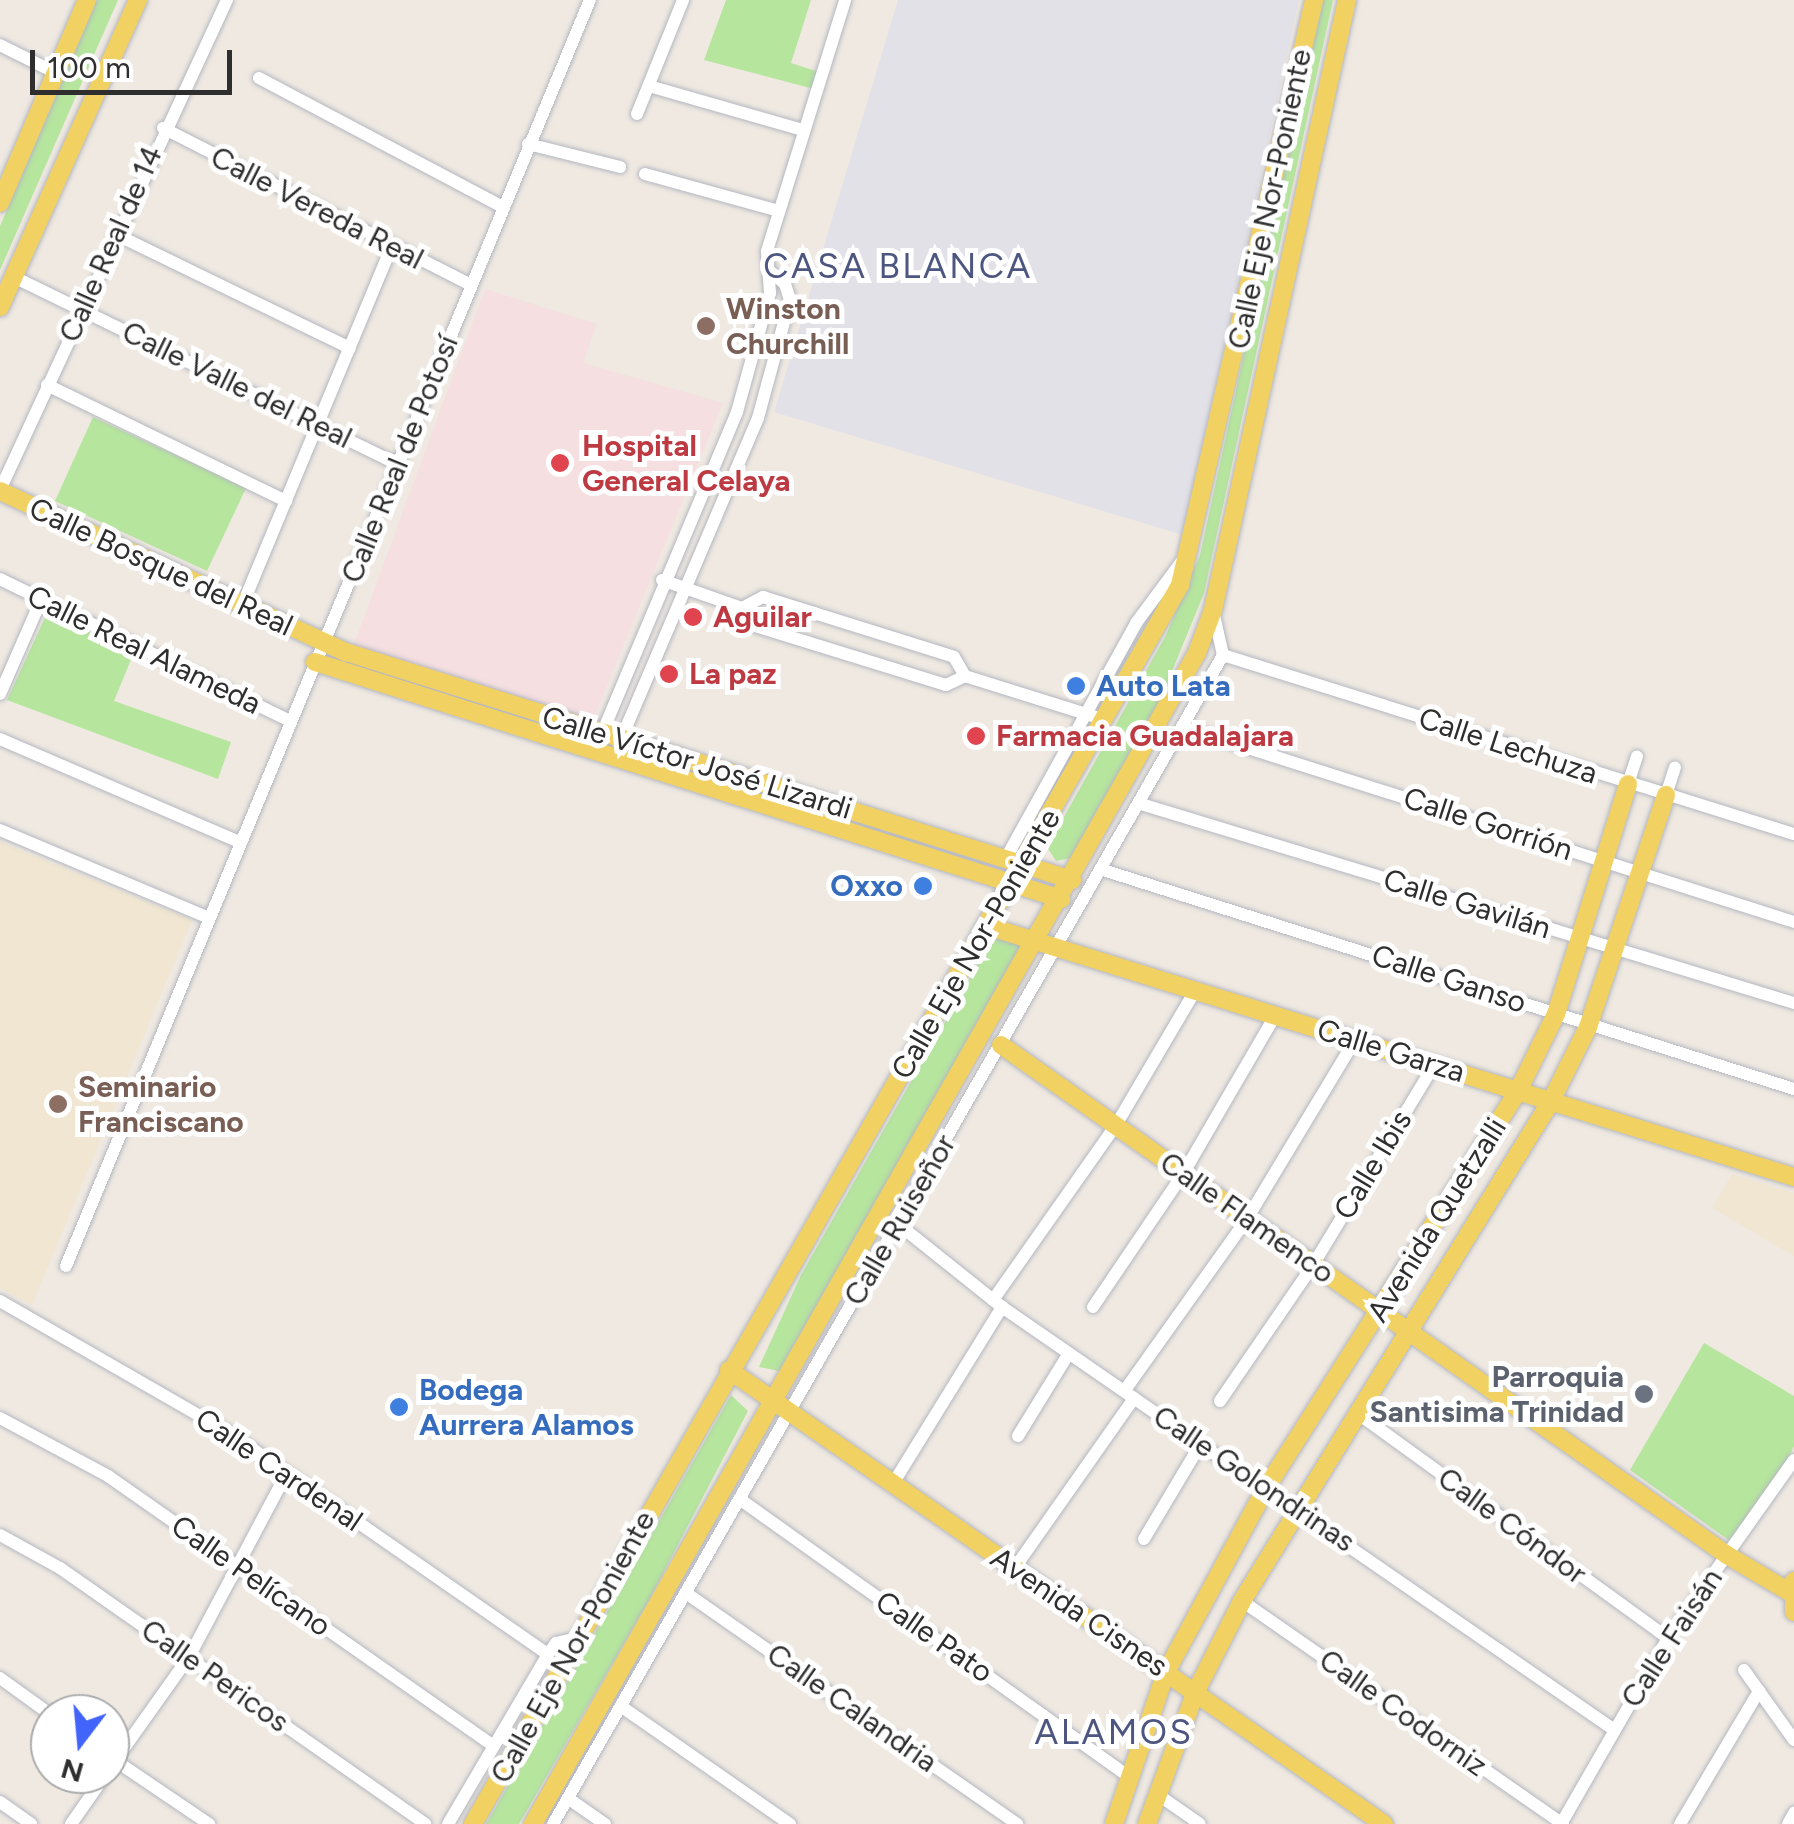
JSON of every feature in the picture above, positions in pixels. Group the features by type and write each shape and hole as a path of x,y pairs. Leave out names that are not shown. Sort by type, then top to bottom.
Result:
{"main road":[{"path":"0,204 87,0"},
{"path":"0,307 18,279 138,0"},
{"name":"Calle Eje Nor-Poniente","path":"473,1824 729,1370 1012,883 1015,860 1105,720 1180,586 1196,537 1314,0"},
{"name":"Calle Eje Nor-Poniente","path":"534,1824 1072,880 1197,652 1213,610 1347,0"},
{"name":"Calle Bosque del Real","path":"0,490 323,643"},
{"name":"Calle Víctor José Lizardi","path":"323,643 598,742"},
{"name":"Calle Víctor José Lizardi","path":"315,662 1015,860 1072,880"},
{"name":"Calle Víctor José Lizardi","path":"618,748 1061,899"},
{"name":"Avenida Quetzalli","path":"1114,1824 1126,1775 1166,1672 1266,1488 1518,1091 1556,1014 1628,784"},
{"name":"Avenida Quetzalli","path":"1147,1824 1196,1691 1242,1601 1550,1101 1588,1026 1643,874 1666,795"},
{"name":"Calle Garza","path":"987,926 1794,1177"},
{"name":"Calle Flamenco","path":"1001,1045 1727,1555 1792,1587"},
{"name":"Avenida Cisnes","path":"729,1370 776,1398 1014,1570 1196,1691 1384,1824"},
{"path":"1792,1587 1794,1612"}],"street":[{"name":"Calle Real de 14","path":"0,490 226,0"},
{"name":"Calle Real de Potosí","path":"66,1266 288,720 402,466 501,206 590,0"},
{"path":"637,114 683,0"},
{"path":"598,742 662,580 738,412 770,272 767,251 845,0"},
{"path":"0,46 56,73"},
{"path":"258,78 501,206"},
{"path":"649,86 802,130"},
{"name":"Calle Vereda Real","path":"164,128 391,248 472,285"},
{"path":"528,144 620,167"},
{"path":"645,174 778,211"},
{"path":"115,234 350,348"},
{"path":"242,606 391,248"},
{"path":"618,748 682,587 758,418 790,300 785,284 770,272"},
{"name":"Calle Valle del Real","path":"18,279 402,466"},
{"path":"47,385 286,500"},
{"path":"738,412 758,418"},
{"path":"1015,860 1085,712 1196,537"},
{"name":"Calle Real Alameda","path":"0,579 288,720"},
{"path":"662,580 742,608 752,625 946,685 965,676 1105,720"},
{"path":"742,608 763,597 954,657 965,676"},
{"path":"0,694 42,598"},
{"path":"1213,610 1223,655"},
{"name":"Calle Ruiseñor","path":"553,1824 1223,655"},
{"name":"Calle Lechuza","path":"1223,655 1794,834"},
{"name":"Calle Gorrión","path":"1182,727 1794,922"},
{"path":"0,740 239,842"},
{"name":"Avenida Quetzalli","path":"1628,784 1637,756"},
{"name":"Avenida Quetzalli","path":"1666,795 1674,767"},
{"name":"Calle Gavilán","path":"1141,804 1794,1003"},
{"path":"0,830 208,917"},
{"name":"Calle Ganso","path":"1103,870 1794,1089"},
{"path":"894,1482 997,1303 1116,1125 1195,990"},
{"path":"1093,1307 1183,1174 1276,1016"},
{"path":"1014,1570 1247,1219 1355,1040"},
{"name":"Calle Ibis","path":"1220,1401 1313,1265 1434,1065"},
{"name":"Calle Golondrinas","path":"898,1224 997,1303 1200,1445 1298,1507 1613,1729"},
{"name":"Calle Cardenal","path":"2,1306 288,1473 548,1654"},
{"path":"1018,1436 1069,1353"},
{"name":"Calle Cóndor","path":"1357,1413 1668,1638"},
{"name":"Calle Pelícano","path":"0,1418 108,1476 494,1746"},
{"path":"1144,1539 1200,1445"},
{"name":"Calle Faisán","path":"1562,1824 1668,1638 1794,1460"},
{"path":"130,1738 189,1657 288,1473"},
{"name":"Calle Pato","path":"741,1500 1126,1775"},
{"name":"Calle Pericos","path":"0,1535 60,1568 425,1824"},
{"name":"Calle Calandria","path":"686,1593 1017,1824"},
{"name":"Calle Codorniz","path":"1242,1601 1562,1824"},
{"path":"448,1824 548,1654 556,1644 580,1637"},
{"path":"1744,1670 1794,1740"},
{"path":"0,1678 30,1700"},
{"path":"1680,1824 1759,1691"},
{"path":"622,1707 790,1824"},
{"path":"130,1777 208,1824"},
{"path":"71,1824 91,1794"},
{"path":"1157,1794 1200,1824"},
{"path":"569,1799 605,1824"},
{"path":"0,1802 31,1824"},
{"path":"1788,1824 1794,1814"}],"shaded area":[{"path":"898,0 1299,0 1183,535 774,412"},
{"name":"Hospital General Celaya","path":"485,289 597,324 583,363 723,403 593,720 353,647"},
{"name":"Seminario Franciscano","path":"0,842 192,920 32,1305 0,1288"},
{"path":"1732,1174 1794,1193 1794,1256 1712,1208"}],"green space":[{"path":"97,0 118,0 0,270 0,226"},
{"path":"726,0 811,0 791,63 819,72 814,89 704,60"},
{"path":"1321,0 1333,0 1204,593 1159,703 1076,857 1056,861 1047,847 1165,637 1200,555"},
{"path":"93,417 246,488 207,571 55,501"},
{"path":"48,611 134,652 114,701 231,742 218,779 7,700"},
{"path":"995,934 1024,946 779,1371 759,1367 801,1275"},
{"path":"1704,1343 1794,1396 1794,1446 1776,1484 1730,1541 1630,1470"},
{"path":"731,1395 748,1411 649,1600 519,1824 486,1824"}],"place":[{"name":"Winston Churchill","path":"706,326"},
{"name":"Hospital General Celaya","path":"560,463"},
{"name":"Aguilar","path":"693,617"},
{"name":"La paz","path":"669,674"},
{"name":"Auto Lata","path":"1076,686"},
{"name":"Farmacia Guadalajara","path":"976,736"},
{"name":"Oxxo","path":"923,886"},
{"name":"Seminario Franciscano","path":"58,1104"},
{"name":"Parroquia Santisima Trinidad","path":"1644,1394"},
{"name":"Bodega Aurrera Alamos","path":"399,1407"}],"district":[{"name":"CASA BLANCA","path":"898,266"},
{"name":"ALAMOS","path":"1114,1732"}]}
